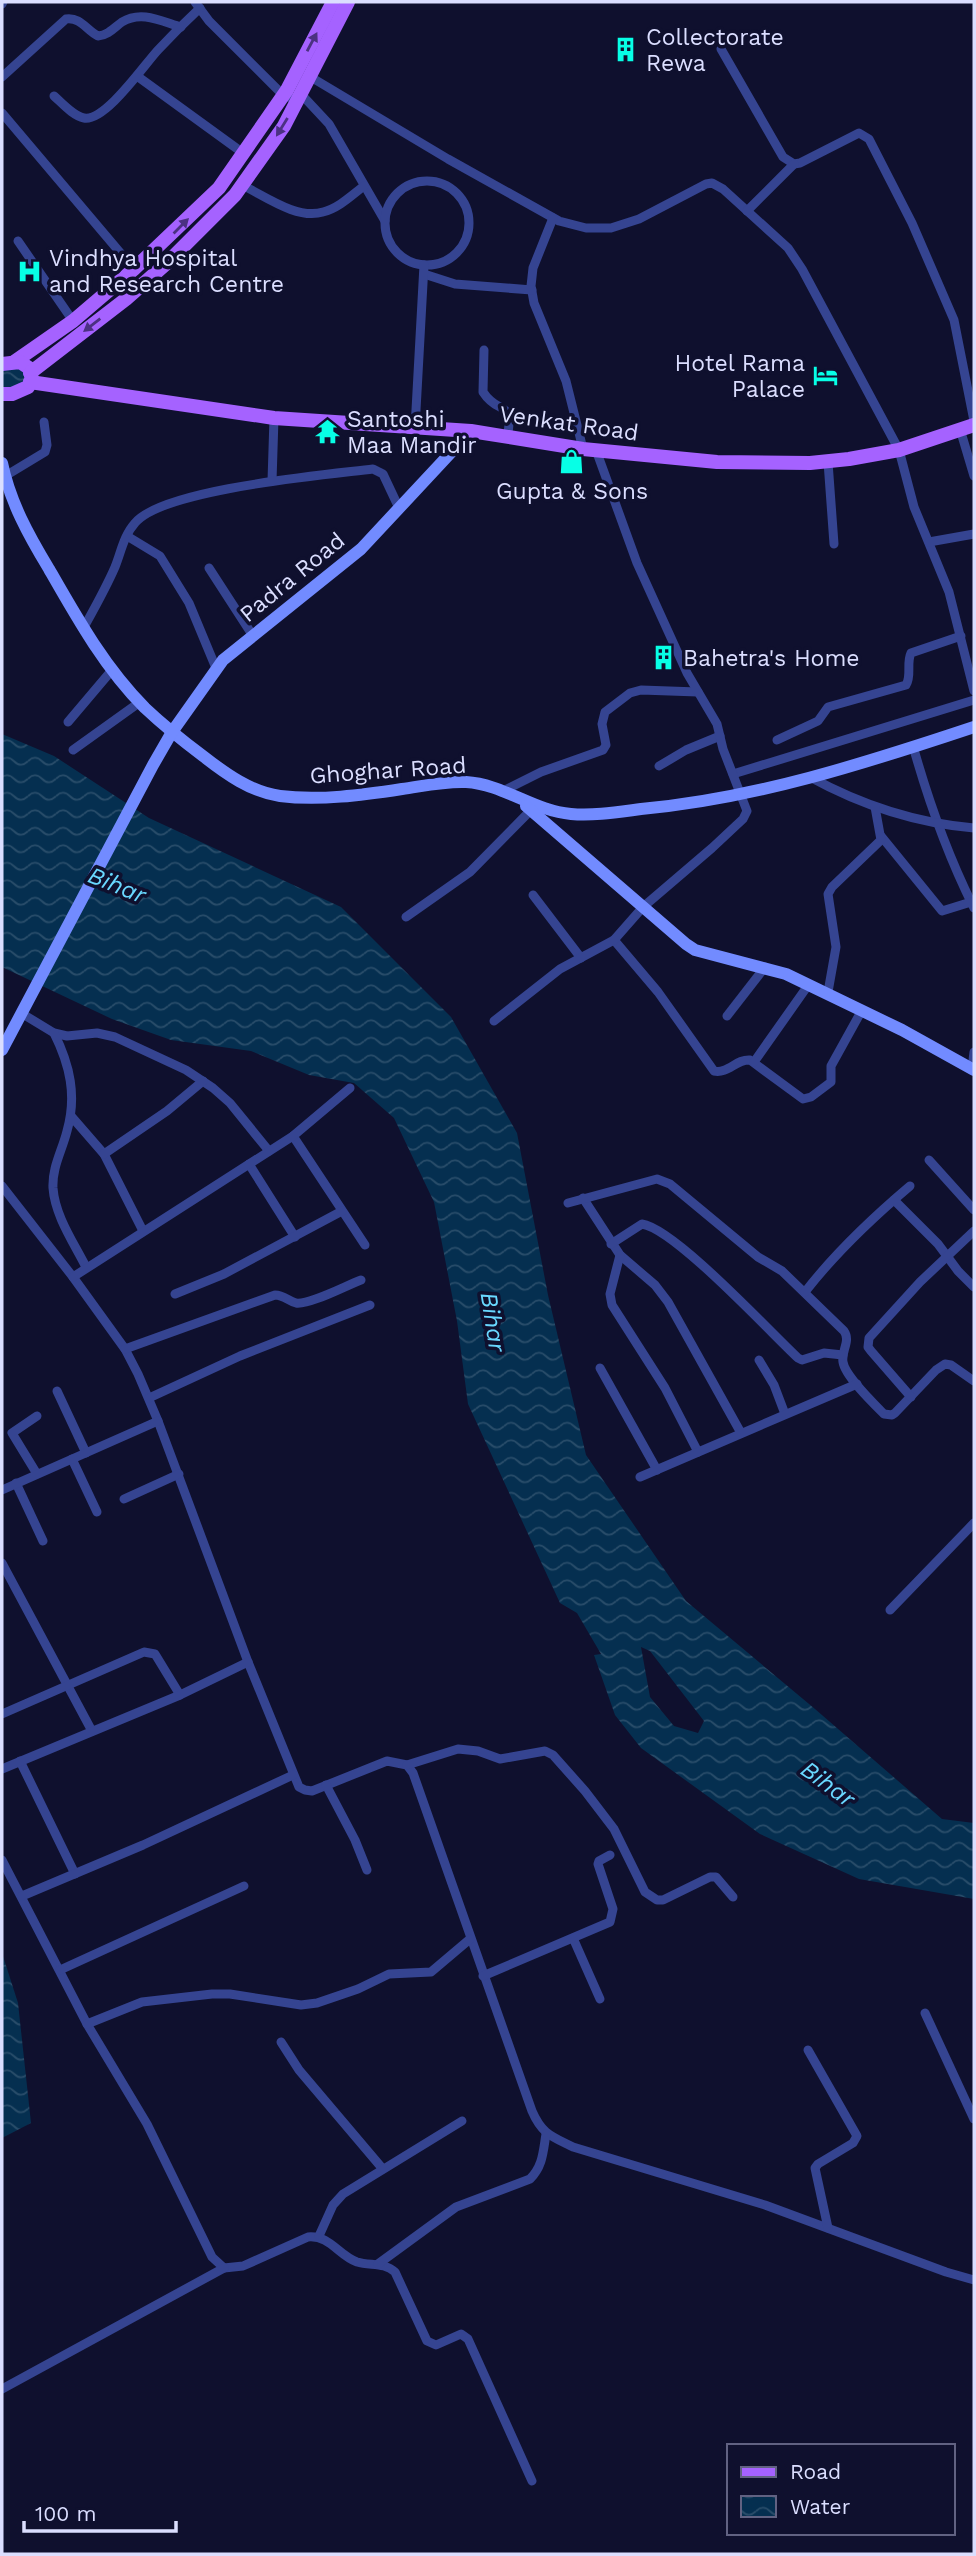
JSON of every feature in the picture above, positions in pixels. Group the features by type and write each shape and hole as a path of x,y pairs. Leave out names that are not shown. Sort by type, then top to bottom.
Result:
{"main road":[{"path":"8,363 73,321 134,269 219,188 283,95 333,2"},
{"path":"2,394 12,394 28,387 30,377 168,262 234,195 284,126 348,2"},
{"name":"Venkat Road","path":"8,363 20,362 29,368 30,377 274,418 471,432 590,450 717,462 828,462 899,450 970,425"}],"street":[{"path":"54,96 77,115 85,119 94,117 106,109 181,27 197,5 209,21 283,95 299,97 329,124 385,221"},
{"path":"2,77 66,19 80,21 99,36 139,15 181,27"},
{"path":"721,49 783,157 794,164"},
{"path":"136,76 243,153"},
{"path":"309,76 553,218 586,228 611,228 639,219 712,183 723,189 788,248 802,268 899,450 914,507 949,592 974,691"},
{"path":"2,113 134,269"},
{"path":"747,211 794,164 855,134 865,135 869,139 912,223 954,320 970,425 974,476"},
{"path":"424,270 455,255 465,242 469,226 467,209 459,195 446,185 430,181 414,183 399,192 389,205 385,221 387,237 396,251 424,270 455,284 532,290"},
{"path":"242,184 309,215 339,205 365,186"},
{"path":"494,1021 554,973 614,940 643,907 743,819 747,811 710,709 687,673 641,574 538,314 532,290 533,268 553,218"},
{"path":"18,241 73,321"},
{"path":"415,428 424,270"},
{"path":"484,350 483,392 493,404 508,412 511,419 508,438"},
{"path":"272,481 274,418"},
{"path":"3,472 45,452 47,445 44,422"},
{"name":"Padra Road","path":"2,1051 153,765 216,668 360,550 471,432"},
{"path":"828,462 835,544"},
{"path":"83,629 127,536 140,518 153,511 201,495 272,481 378,470 388,481 399,508"},
{"name":"Ghoghar Road","path":"3,472 23,524 83,629 112,670 140,702 172,732 232,777 253,788 277,795 303,798 470,782 556,812 573,815 676,806 810,777 974,727"},
{"path":"929,542 974,534"},
{"path":"127,536 149,548 165,563 188,603 216,668"},
{"path":"209,568 253,636"},
{"path":"777,740 818,721 828,707 906,685 909,681 911,653 961,636"},
{"path":"68,722 112,670"},
{"path":"501,792 541,772 603,750 606,745 602,724 605,712 630,693 641,690 698,692"},
{"path":"733,774 974,700"},
{"path":"73,750 140,702"},
{"path":"660,766 686,750 720,736"},
{"path":"881,836 942,911 973,905 958,878 937,823 913,746"},
{"path":"810,777 841,794 875,807 937,823 974,828"},
{"path":"519,800 695,950 765,967 828,992 973,1070 974,1052"},
{"path":"828,992 836,947 828,894 832,887 880,842 875,807"},
{"path":"406,917 470,873 531,810"},
{"path":"533,895 581,958"},
{"path":"614,940 658,992 711,1068 722,1072 741,1060 754,1062 799,1097 811,1097 831,1082 831,1066 862,1010"},
{"path":"727,1016 765,967"},
{"path":"754,1062 809,984"},
{"path":"21,1013 54,1033 67,1036 97,1033 115,1037 186,1070 230,1103 269,1151"},
{"path":"54,1033 69,1069 72,1091 71,1116 57,1161 53,1190 59,1213 86,1267"},
{"path":"103,1154 167,1111 203,1081"},
{"path":"73,1277 293,1136 350,1088"},
{"path":"71,1116 103,1154 143,1231"},
{"path":"293,1136 365,1245"},
{"path":"929,1160 974,1210"},
{"path":"249,1164 295,1237"},
{"path":"568,1203 643,1182 663,1180 758,1257 782,1271 847,1335 843,1355 845,1369 881,1411 888,1415 895,1413 945,1364 951,1365 974,1381"},
{"path":"2,1186 125,1349 149,1398 248,1662 299,1787 312,1791 387,1762 407,1765 458,1749 478,1751 500,1759 545,1751 553,1755 585,1791 614,1829 650,1897 663,1900 710,1877 716,1877 733,1897"},
{"path":"805,1292 837,1253 910,1186"},
{"path":"583,1199 620,1255 655,1285 668,1302 741,1433"},
{"path":"894,1200 974,1287"},
{"path":"175,1294 223,1273 342,1211"},
{"path":"611,1244 642,1224 651,1226 687,1251 798,1358 806,1359 824,1353 843,1355"},
{"path":"911,1397 871,1351 869,1338 915,1287 974,1231"},
{"path":"620,1255 610,1294 612,1305 665,1388 698,1452"},
{"path":"125,1349 275,1295 279,1294 298,1303 361,1280"},
{"path":"149,1398 240,1356 370,1305"},
{"path":"759,1360 774,1385 785,1414"},
{"path":"600,1368 657,1470"},
{"path":"640,1477 857,1384"},
{"path":"57,1391 86,1452"},
{"path":"37,1416 12,1433 37,1474"},
{"path":"2,1490 158,1421"},
{"path":"72,1459 97,1512"},
{"path":"124,1499 179,1474"},
{"path":"16,1483 43,1541"},
{"path":"890,1610 974,1523"},
{"path":"2,1563 92,1731"},
{"path":"2,1714 144,1652 150,1652 159,1658 180,1695"},
{"path":"2,1769 180,1695 248,1662"},
{"path":"20,1761 75,1874"},
{"path":"407,1765 413,1773 532,2111 546,2134 573,2147 765,2205 974,2280"},
{"path":"22,1896 293,1775"},
{"path":"326,1785 367,1870"},
{"path":"483,1976 606,1924 613,1918 613,1909 598,1864 610,1855"},
{"path":"2,1860 87,2024 147,2124 212,2257 224,2268"},
{"path":"60,1970 244,1886"},
{"path":"573,1938 600,1999"},
{"path":"87,2024 142,2002 212,1994 230,1994 301,2005 317,2003 358,1989 389,1974 431,1972 470,1939"},
{"path":"925,2013 974,2119"},
{"path":"281,2042 299,2070 382,2168"},
{"path":"808,2050 857,2136 853,2143 815,2168 828,2228"},
{"path":"318,2236 337,2200 382,2168 462,2121"},
{"path":"378,2264 456,2207 530,2179 542,2164 546,2134"},
{"path":"2,2389 224,2268 243,2266 308,2236 318,2236 356,2261 390,2267 395,2272 427,2341 436,2345 461,2334 468,2339 532,2481"}],"water":[{"path":"20,362 32,379 2,394 2,364"},
{"name":"Bihar","path":"2,734 54,756 149,818 341,907 451,1017 517,1133 548,1295 586,1455 686,1601 942,1819 974,1823 974,1899 859,1879 760,1834 641,1748 615,1715 594,1655 601,1654 577,1613 560,1603 468,1404 457,1321 434,1202 394,1118 354,1083 309,1075 251,1051 171,1040 112,1019 2,967","holes":["641,1647 650,1651 704,1721 698,1733 674,1726 650,1697"]},
{"path":"2,1953 18,2003 31,2123 2,2138"}],"place":[{"name":"Collectorate Rewa","path":"626,50"},
{"name":"Vindhya Hospital and Research Centre","path":"29,271"},
{"name":"Hotel Rama Palace","path":"825,376"},
{"name":"Santoshi Maa Mandir","path":"327,432"},
{"name":"Gupta & Sons","path":"572,461"},
{"name":"Bahetra's Home","path":"663,658"}]}
